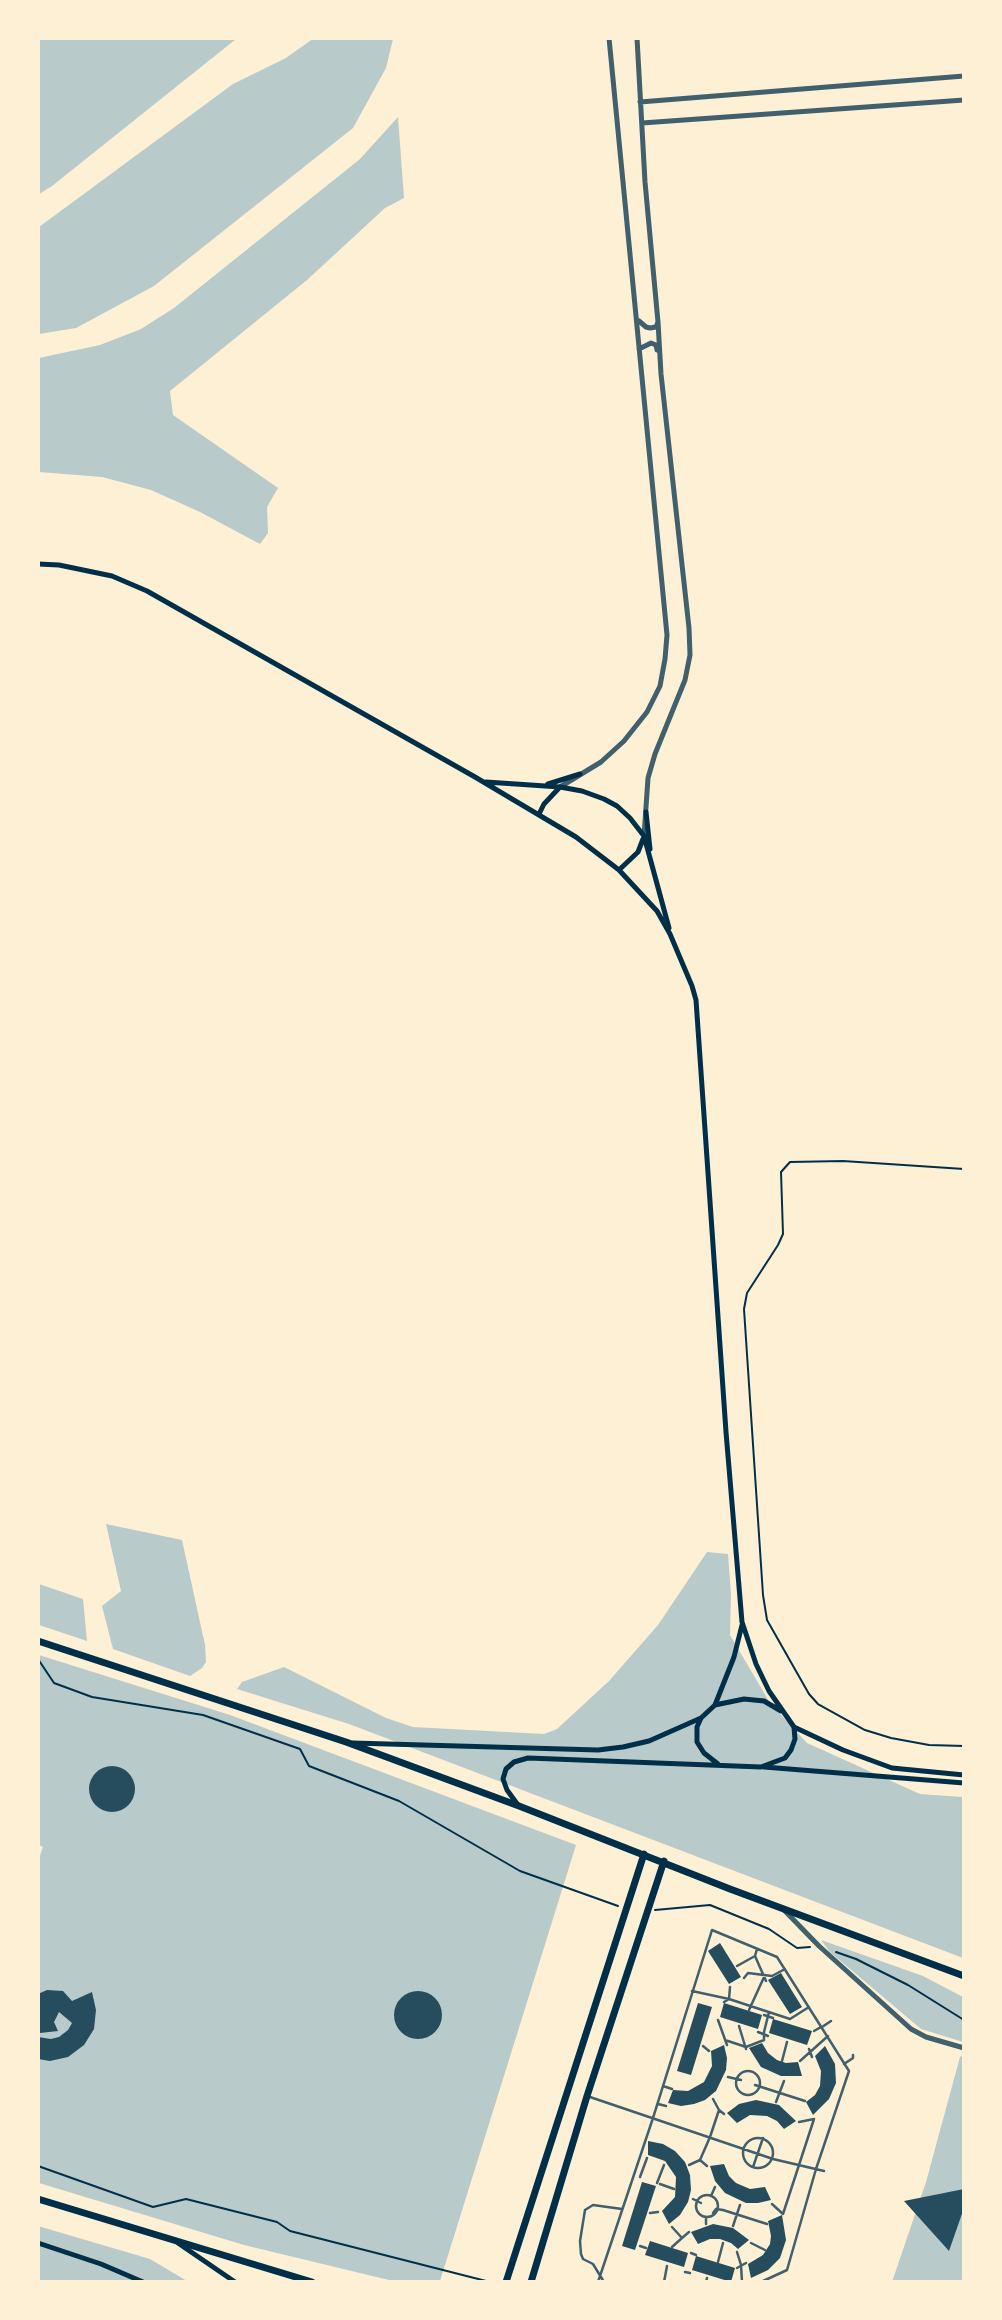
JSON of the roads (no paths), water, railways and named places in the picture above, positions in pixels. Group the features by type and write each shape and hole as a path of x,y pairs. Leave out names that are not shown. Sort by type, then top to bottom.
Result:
{"highway":[{"path":"38,1641 346,1742 964,1976"},
{"path":"506,2281 644,1854"},
{"path":"531,2281 587,2096 664,1861"},
{"path":"38,2199 313,2281"}],"main road":[{"path":"38,564 59,565 112,576 148,591 539,814 576,837 619,870 657,911 670,934"},
{"path":"538,786 580,774"},
{"path":"483,782 560,788 604,799 630,818 643,836 670,934 696,1000 742,1622 756,1664 769,1690 794,1727 843,1750 892,1768 964,1774"},
{"path":"539,814 544,804 560,788"},
{"path":"646,812 650,859"},
{"path":"619,870 638,852 643,836"},
{"path":"346,1742 598,1750 649,1741 701,1718 715,1705 734,1657 742,1622"},
{"path":"715,1705 744,1699 764,1701 784,1713"},
{"path":"701,1718 697,1727 697,1742 704,1753 720,1765"},
{"path":"761,1767 785,1758 795,1739 794,1727"},
{"path":"519,1806 507,1790 503,1779 506,1769 514,1762 528,1758 761,1767 964,1783"},
{"path":"176,2241 235,2281"},
{"path":"38,2243 144,2281"}],"street":[{"path":"560,788 601,762 624,741 647,712 660,686 667,635 609,38"},
{"path":"637,38 660,374"},
{"path":"640,102 964,76"},
{"path":"642,123 964,100"},
{"path":"637,318 646,327 654,328 658,322"},
{"path":"639,349 646,344 656,345 690,655 679,696 648,778 643,836"},
{"path":"783,1909 819,1946 911,2029 926,2037 964,2048"},
{"path":"598,2281 647,2139 712,1930 778,1956 798,1984 849,2071 816,2169 787,2270 761,2281"},
{"path":"757,1949 755,1956 766,1981"},
{"path":"737,1966 755,1956"},
{"path":"744,1978 748,1973 772,1976 785,1969"},
{"path":"750,2008 765,1975"},
{"path":"729,1999 730,1987"},
{"path":"692,1991 729,1999 767,2014 790,2019 810,2007"},
{"path":"724,2002 729,1999"},
{"path":"767,2014 774,2018"},
{"path":"725,2040 746,2048 764,2040 767,2014"},
{"path":"718,2020 727,2045"},
{"path":"814,2031 831,2021"},
{"path":"739,2026 746,2048"},
{"path":"758,2032 766,2035"},
{"path":"800,2061 828,2036"},
{"path":"782,2060 787,2042"},
{"path":"703,2046 709,2051"},
{"path":"810,2050 812,2057"},
{"path":"844,2064 853,2058 853,2055"},
{"path":"753,2073 757,2067"},
{"path":"746,2071 753,2073 761,2081 754,2094 745,2094 737,2089 736,2079 739,2073 746,2071"},
{"path":"728,2077 741,2080"},
{"path":"776,2102 784,2081"},
{"path":"663,2086 672,2089"},
{"path":"757,2086 805,2101"},
{"path":"745,2094 745,2101"},
{"path":"587,2096 773,2159 824,2171"},
{"path":"713,2099 724,2114"},
{"path":"658,2104 666,2106"},
{"path":"689,2165 700,2160 719,2110"},
{"path":"772,2204 783,2214 814,2119 799,2122"},
{"path":"763,2138 771,2146 773,2159 765,2168 753,2167 744,2159 743,2148 748,2140 763,2138"},
{"path":"753,2167 763,2138"},
{"path":"640,2177 647,2158"},
{"path":"700,2160 708,2166"},
{"path":"664,2165 658,2183 674,2189"},
{"path":"711,2196 715,2187"},
{"path":"703,2196 711,2196 718,2201 719,2210 713,2216 706,2217 698,2212 697,2201 703,2196"},
{"path":"733,2226 740,2205"},
{"path":"604,2281 601,2273 593,2264 583,2259 581,2254 580,2241 585,2210 593,2206 622,2209"},
{"path":"713,2213 716,2209 767,2224"},
{"path":"650,2213 658,2212"},
{"path":"706,2217 706,2224"},
{"path":"671,2227 682,2238"},
{"path":"672,2247 689,2232"},
{"path":"718,2262 723,2243"},
{"path":"751,2243 765,2250"},
{"path":"640,2246 646,2248"},
{"path":"737,2252 742,2281"},
{"path":"691,2253 696,2255"},
{"path":"739,2267 746,2263"},
{"path":"664,2281 667,2266"},
{"path":"783,2276 784,2271"},
{"path":"685,2272 690,2273"}]}
